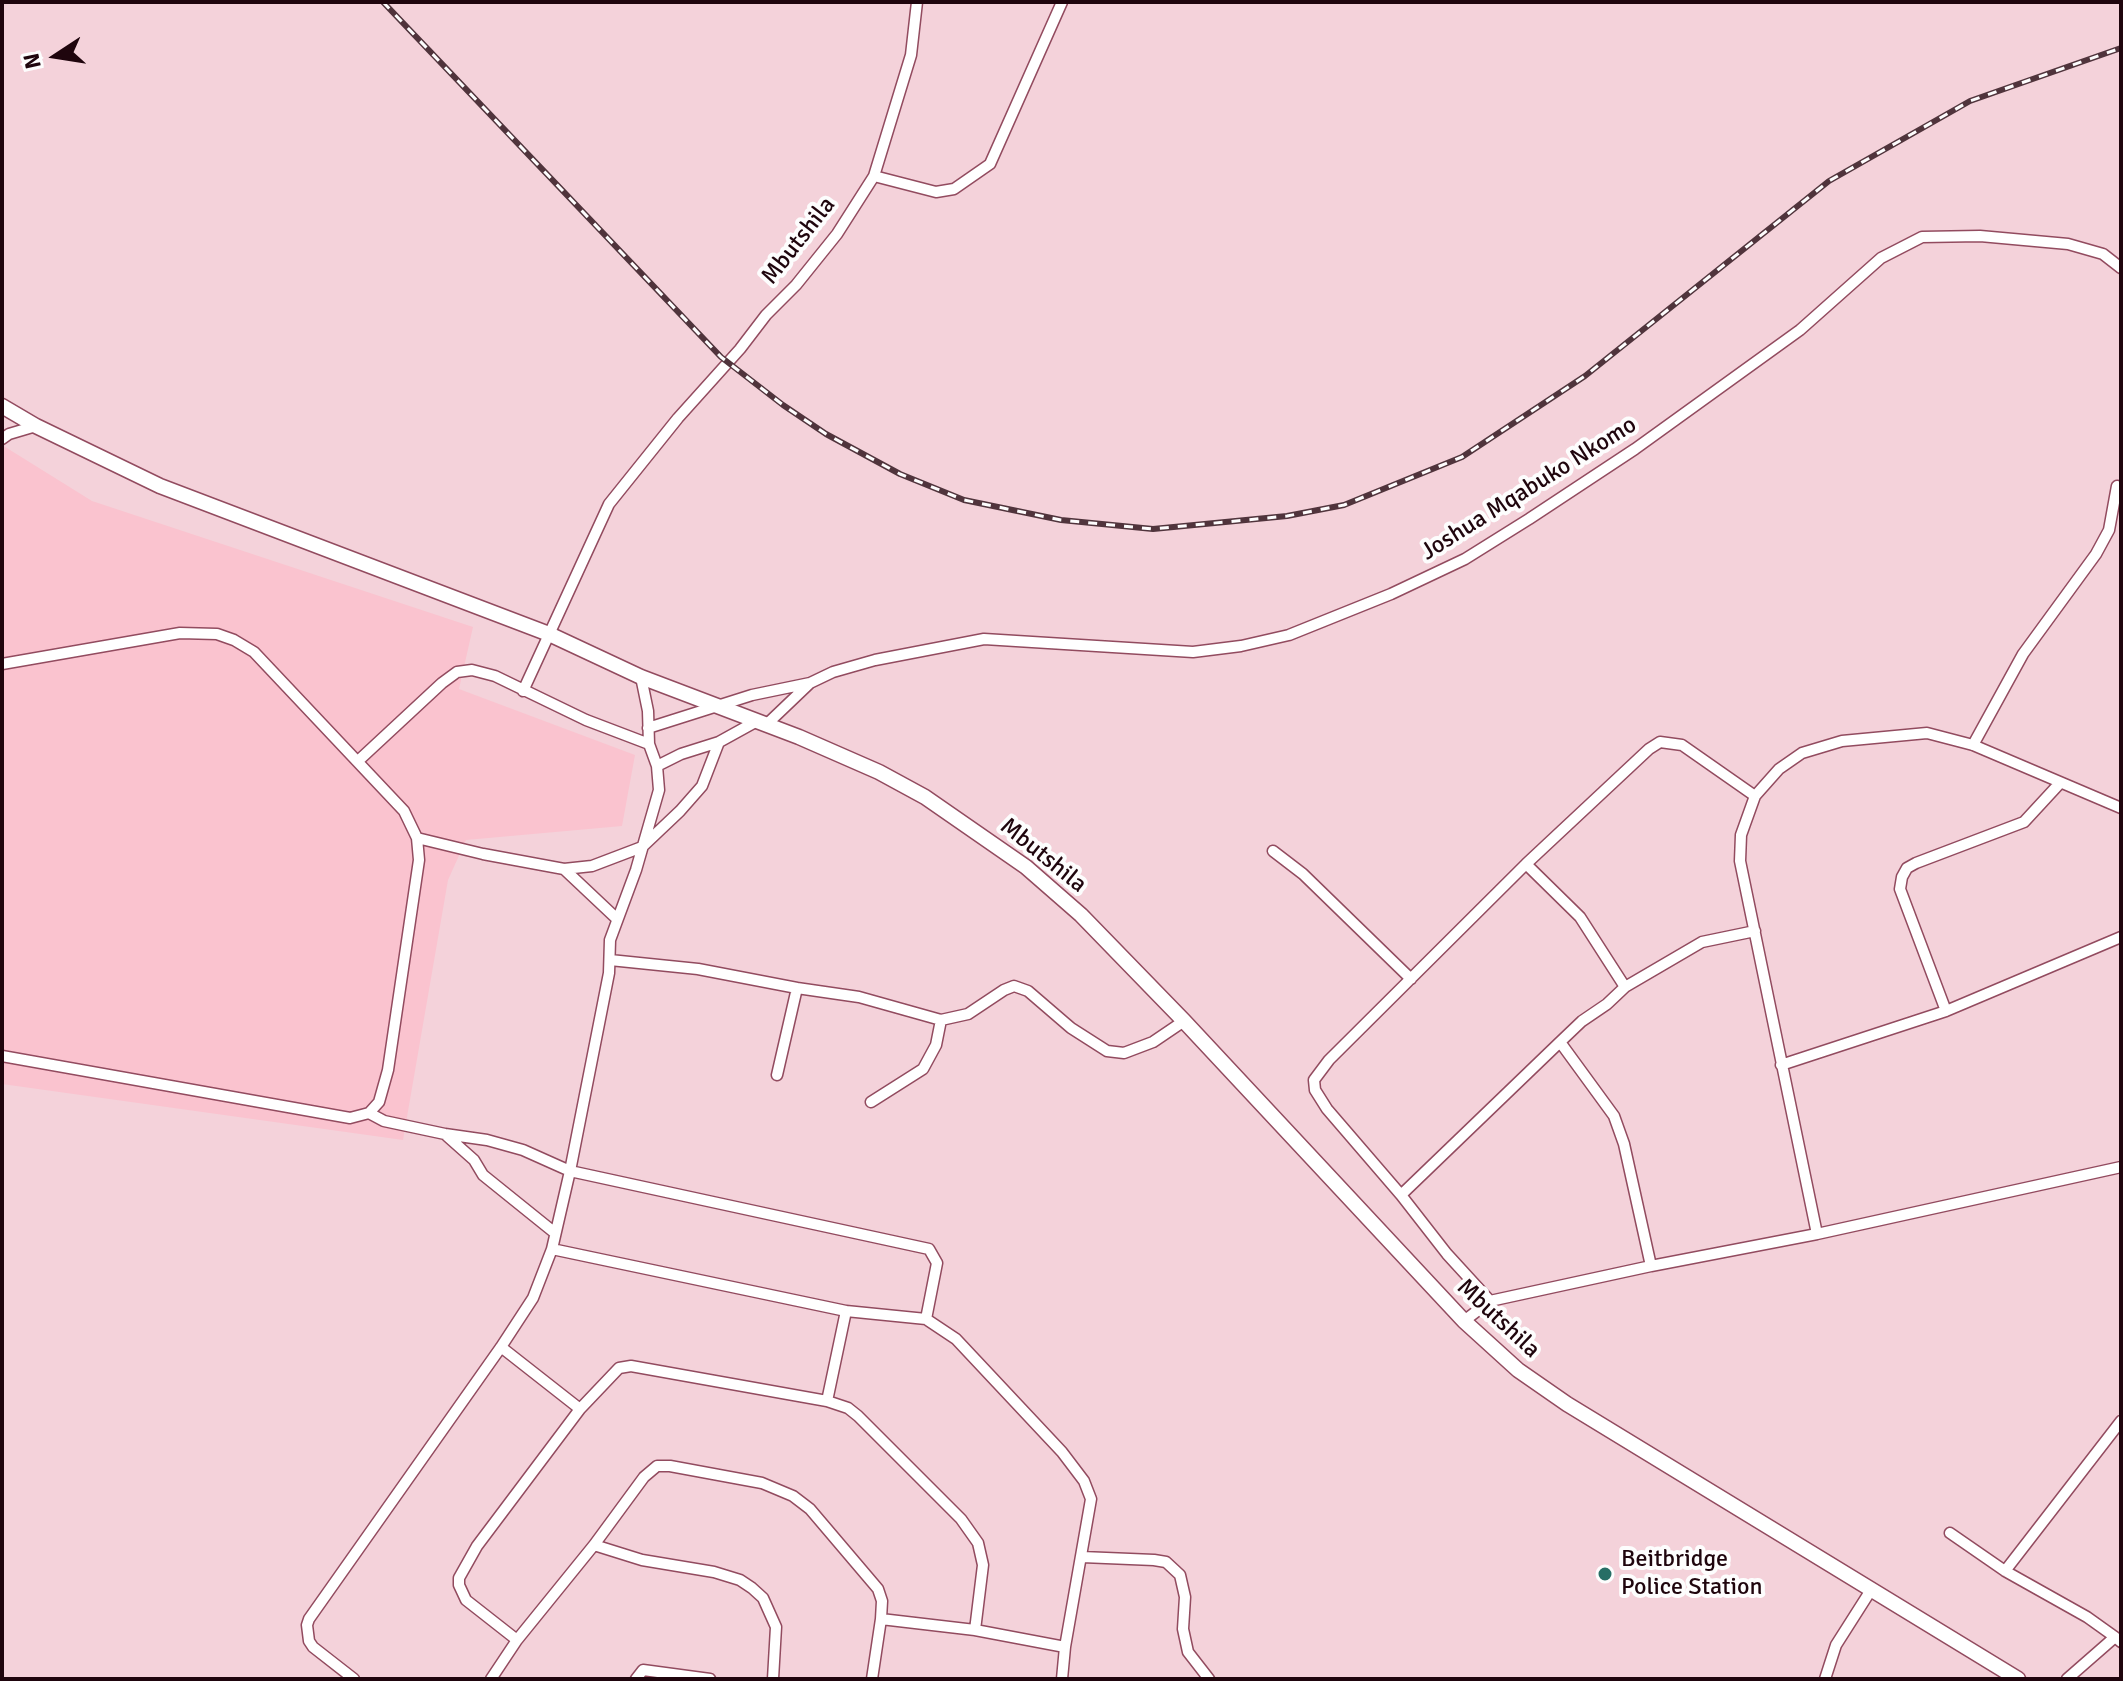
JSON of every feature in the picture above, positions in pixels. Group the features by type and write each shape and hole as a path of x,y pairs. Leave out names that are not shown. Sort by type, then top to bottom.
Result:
{"street":[{"name":"Mbutshila","path":"917,2 911,55 874,176 837,234 796,285 766,315 678,418 609,504 549,634 641,677 879,772 925,797 1026,867 1081,915 1464,1321 1518,1370 1567,1404 2018,1679"},
{"path":"874,176 936,192 954,189 990,164 1062,2"},
{"name":"Joshua Mqabuko Nkomo","path":"810,683 833,672 875,660 984,639 1193,652 1241,646 1289,635 1391,594 1452,565 1529,519 1635,449 1800,330 1881,258 1922,237 1980,236 2068,244 2103,254 2121,268"},
{"path":"2,406 36,426 160,486 549,634 523,691"},
{"path":"2,439 36,426"},
{"path":"1973,745 2023,654 2096,554 2109,530 2117,486"},
{"path":"2,664 180,633 217,634 234,640 254,652 404,811 417,838 419,860 388,1070 379,1102 369,1113 350,1118 2,1056"},
{"path":"358,761 457,672 472,670 649,744"},
{"path":"354,1679 313,1647 308,1635 309,1619 501,1347 533,1298 552,1249 610,960 610,940 636,870 659,790 657,766 649,744 641,677"},
{"path":"648,728 717,705 810,683"},
{"path":"657,766 762,723 810,683"},
{"path":"1817,1234 1740,861 1741,835 1755,796 1779,769 1802,753 1842,741 1927,733 1973,745 2121,808"},
{"path":"417,838 564,869 592,866 642,847 680,811 702,786 719,742"},
{"path":"1490,1301 1327,1109 1315,1090 1314,1080 1329,1060 1526,864 1639,756 1660,742 1682,745 1755,796"},
{"path":"1946,1011 1900,889 1902,877 1907,868 1916,863 2024,822 2060,783"},
{"path":"1273,851 1303,874 1411,979"},
{"path":"1526,864 1580,917 1625,987"},
{"path":"564,869 616,918"},
{"path":"1401,1195 1582,1021 1625,987 1702,942 1755,931"},
{"path":"1781,1065 1946,1011 2121,937"},
{"path":"610,960 698,969 859,997 941,1020 968,1014 1014,986 1028,991 1071,1028 1107,1051 1124,1053 1153,1042 1184,1021"},
{"path":"777,1075 797,988"},
{"path":"871,1102 923,1069 936,1045 941,1020"},
{"path":"1560,1042 1614,1116 1624,1144 1651,1266"},
{"path":"369,1113 384,1121 487,1140 523,1150 570,1171 929,1249 937,1263 926,1319"},
{"path":"445,1134 474,1160 483,1175 555,1233"},
{"path":"1464,1321 1490,1301 2121,1167"},
{"path":"552,1249 846,1311 926,1319 956,1339 1062,1452 1084,1481 1091,1499 1062,1679"},
{"path":"827,1401 846,1311"},
{"path":"501,1347 580,1409"},
{"path":"517,1640 466,1600 459,1578 477,1546 580,1409 619,1368 631,1366 827,1401 848,1408 961,1519 978,1543 983,1565 975,1630"},
{"path":"2005,1571 2121,1421"},
{"path":"491,1679 517,1640 644,1477 657,1466 762,1483 793,1496 810,1509 878,1589 882,1601 881,1619 872,1679"},
{"path":"1950,1533 2005,1571 2087,1617 2118,1640 2067,1679"},
{"path":"594,1545 642,1560 714,1572 740,1580 752,1588 763,1598 776,1627 773,1679"},
{"path":"1082,1557 1166,1562 1180,1575 1185,1597 1183,1629 1188,1652 1209,1679"},
{"path":"1825,1679 1836,1645 1871,1590"},
{"path":"881,1619 975,1630 1065,1647"},
{"path":"636,1679 643,1670 710,1679"}],"shaded area":[{"path":"2,445 92,501 473,627 459,689 635,755 622,826 466,840 448,880 403,1140 2,1084"}],"railway":[{"path":"383,2 721,357 783,405 826,434 900,474 964,500 1061,520 1153,529 1287,516 1344,505 1462,457 1585,376 1829,181 1970,101 2121,48"}],"place":[{"name":"Beitbridge Police Station","path":"1605,1574"}]}
